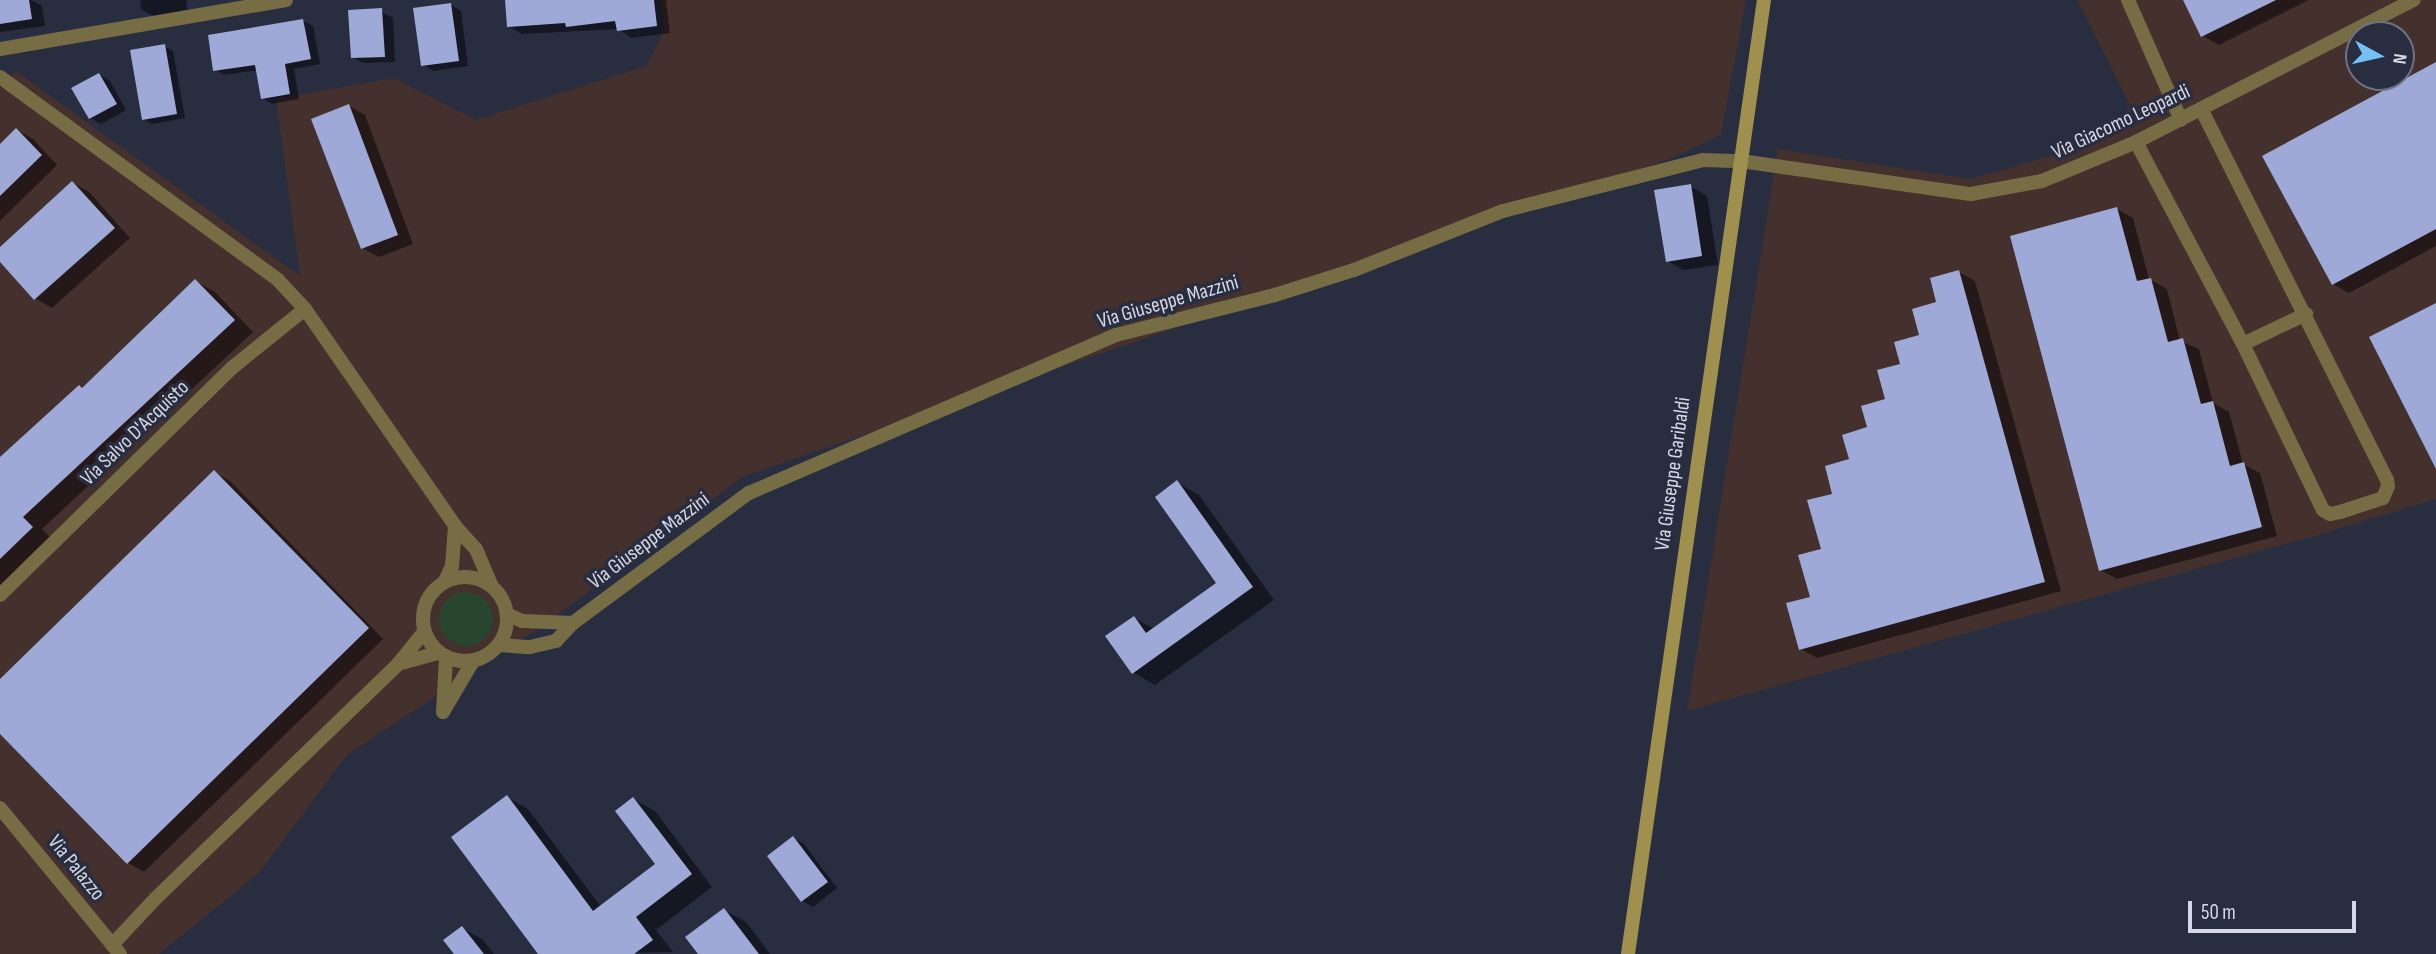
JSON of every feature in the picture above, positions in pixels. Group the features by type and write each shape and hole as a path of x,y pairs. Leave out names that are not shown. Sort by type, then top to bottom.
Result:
{"street":[{"path":"0,48 286,0"},
{"name":"Via Giuseppe Garibaldi","path":"1628,954 1719,295 1764,0"},
{"path":"2128,0 2180,120"},
{"name":"Via Giacomo Leopardi","path":"1741,160 1971,194 2042,181 2136,142 2414,0"},
{"path":"0,77 278,280 305,309 455,526 477,549 491,585 502,598 507,614 506,630 499,645 487,655 473,661 442,655 398,664"},
{"path":"2136,142 2243,344 2323,510 2330,514 2377,501 2386,494 2386,480 2306,314 2201,109"},
{"name":"Via Giuseppe Mazzini","path":"499,645 530,647 556,641 573,623 749,493 1116,335 1275,295 1354,270 1503,211 1703,160 1741,160"},
{"name":"Via Salvo D'Acquisto","path":"0,595 233,367 305,309"},
{"path":"2243,344 2306,314"},
{"path":"455,526 452,566 445,581 430,594 422,612 424,632 442,655 443,712 473,661"},
{"path":"445,581 468,576 491,585"},
{"path":"507,614 522,621 573,623"},
{"path":"116,949 398,664 424,632"},
{"name":"Via Palazzo","path":"0,808 116,949"}],"shaded area":[{"path":"661,0 1746,0 1721,135 1672,158 744,476 544,625 347,755 259,873 159,954 0,954 0,88 16,71 300,276 276,99 394,78 476,120 646,66 664,32"},
{"path":"2077,0 2436,0 2436,499 2318,535 1687,711 1778,149 1970,179 2099,142 2130,105"}],"green space":[{"path":"471,592 481,596 489,604 493,619 489,634 481,642 461,646 451,642 443,634 439,614 443,604 451,596"}],"building":[{"path":"0,0 29,0 32,19 0,24"},
{"path":"505,0 654,0 657,26 617,31 615,21 566,27 565,23 507,27"},
{"path":"2183,0 2276,0 2201,37"},
{"path":"451,3 459,61 421,66 413,8"},
{"path":"382,8 385,57 351,58 348,10"},
{"path":"303,19 311,59 285,64 290,94 261,99 255,65 213,71 208,35"},
{"path":"165,44 177,114 142,120 130,50"},
{"path":"2436,62 2436,229 2332,285 2262,156 2382,91 2415,91 2415,73"},
{"path":"99,73 117,104 89,119 71,88"},
{"path":"349,104 398,235 361,249 311,119"},
{"path":"16,128 42,155 0,196 0,144"},
{"path":"72,181 115,228 34,300 0,262 0,247"},
{"path":"1691,184 1702,256 1666,262 1654,190"},
{"path":"2117,207 2137,281 2151,278 2168,342 2183,338 2201,404 2213,401 2230,466 2244,462 2262,527 2099,571 2010,236"},
{"path":"1959,270 2045,582 1799,650 1786,603 1810,597 1798,555 1821,549 1807,500 1832,494 1825,466 1849,459 1842,435 1867,427 1861,406 1885,399 1877,370 1900,364 1894,342 1919,335 1912,309 1936,302 1930,278"},
{"path":"195,279 235,320 23,517 33,527 0,559 0,457 79,385 82,388"},
{"path":"2436,303 2436,469 2369,337"},
{"path":"214,470 369,628 127,864 0,734 0,679"},
{"path":"1177,480 1253,587 1132,674 1105,636 1134,616 1146,633 1216,583 1155,497"},
{"path":"507,795 593,911 655,864 615,811 633,797 692,874 636,917 653,940 634,954 538,954 451,837"},
{"path":"793,836 828,882 801,902 767,856"},
{"path":"724,908 759,954 698,954 685,937"},
{"path":"462,926 484,954 454,954 443,940"}]}
